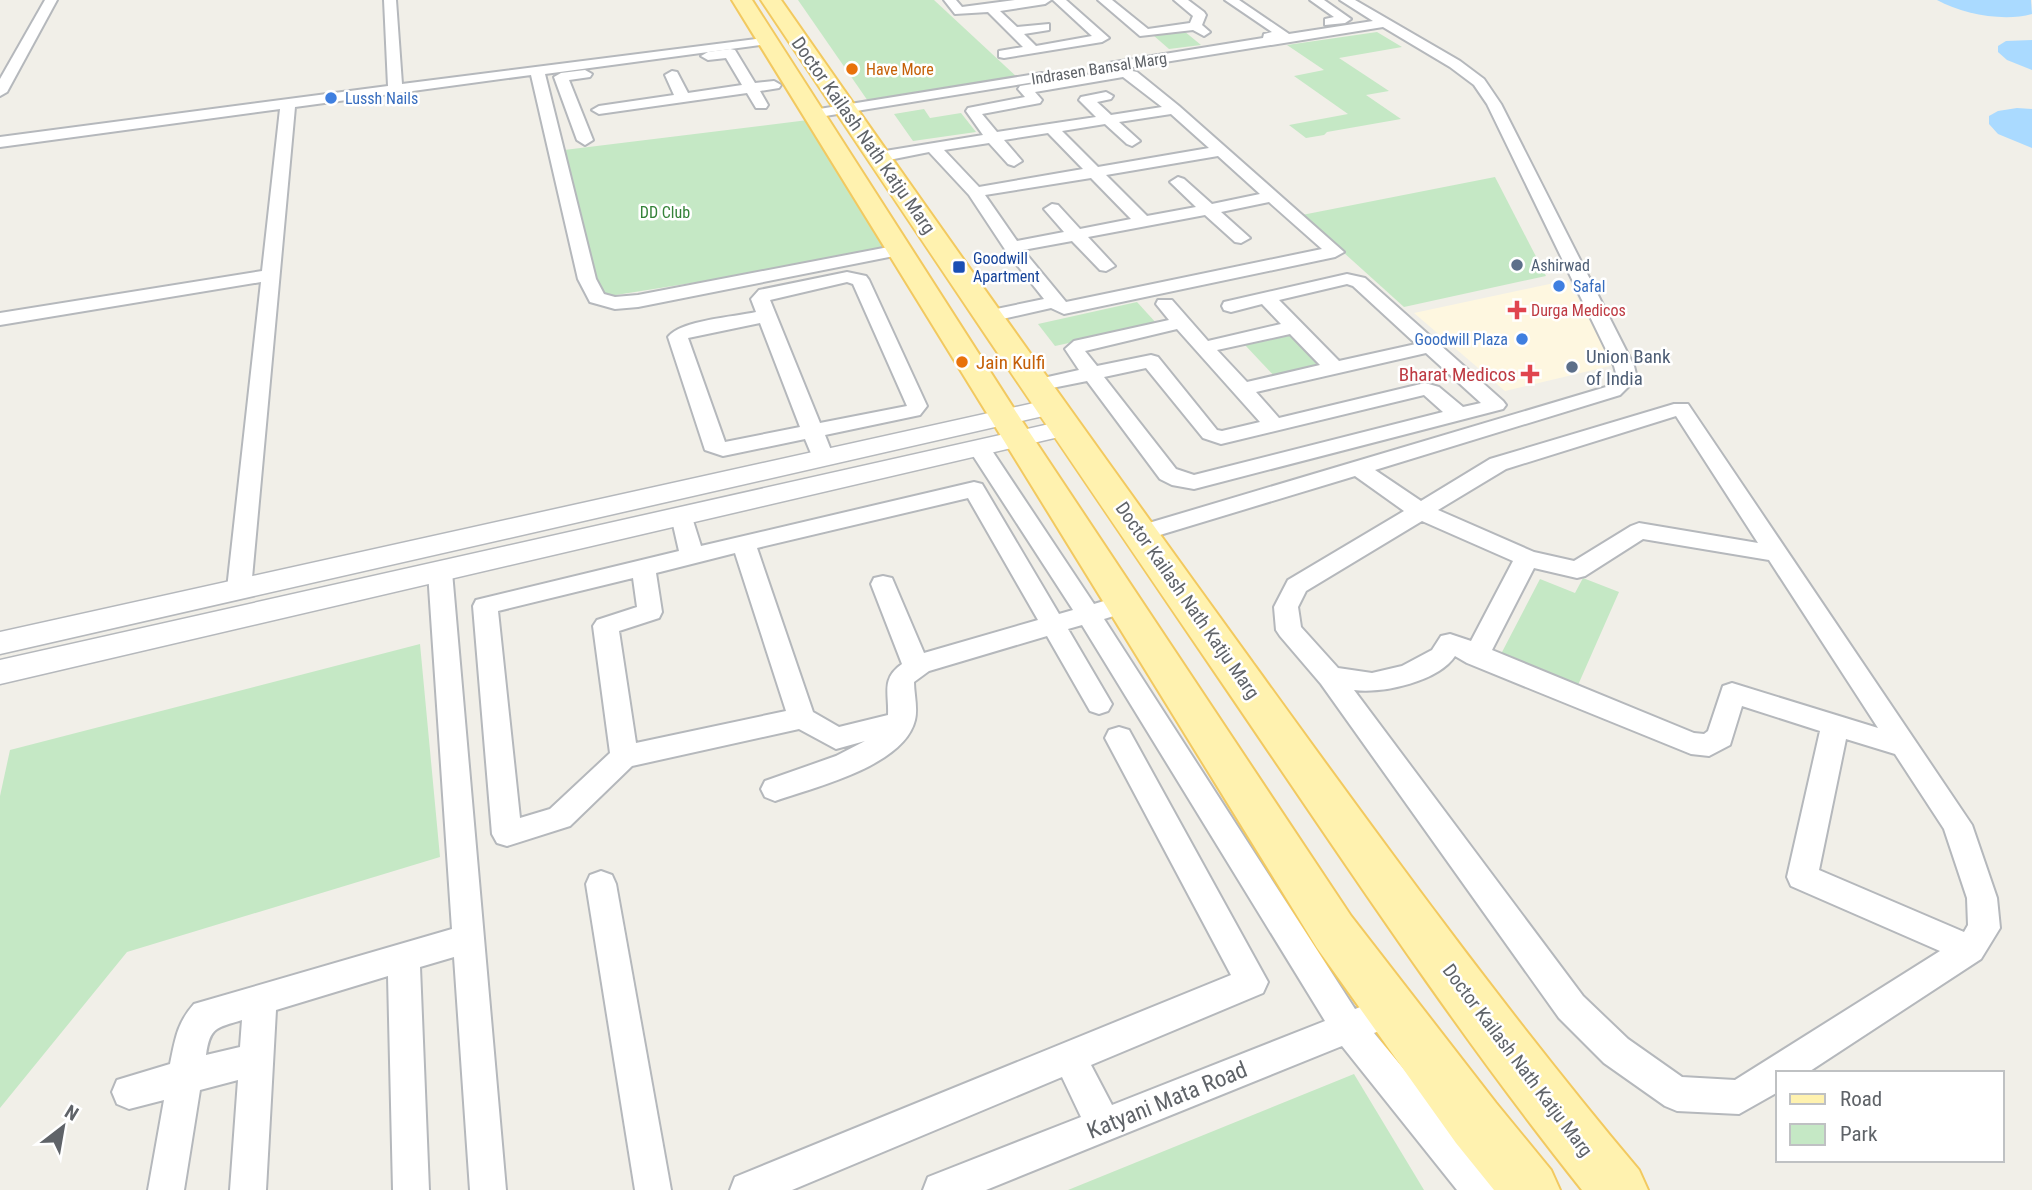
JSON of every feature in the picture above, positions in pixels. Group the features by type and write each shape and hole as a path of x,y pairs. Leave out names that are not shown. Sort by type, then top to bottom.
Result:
{"main road":[{"name":"Doctor Kailash Nath Katju Marg","path":"742,0 767,40 829,111 879,156 996,330 1403,908 1533,1085 1619,1190"},
{"name":"Doctor Kailash Nath Katju Marg","path":"771,0 899,250 1011,428 1106,609 1334,932 1476,1123 1531,1190"}],"street":[{"path":"0,92 51,0"},
{"path":"390,0 395,89"},
{"path":"950,0 959,11 1039,0"},
{"path":"1004,54 1033,50 1093,56 1101,36 1059,0"},
{"path":"1104,0 1145,33 1195,26 1220,47 1283,34 1231,0"},
{"path":"1180,0 1200,15 1195,26"},
{"path":"1297,27 1345,19 1316,0"},
{"path":"1140,533 1613,391 1627,379 1624,366 1506,129 1479,82 1346,0"},
{"path":"993,8 1033,50"},
{"name":"Indrasen Bansal Marg","path":"829,111 1093,56 1220,47 1385,23"},
{"path":"1014,31 1044,27"},
{"path":"0,142 767,40"},
{"path":"0,53 23,51"},
{"path":"585,140 561,77 730,53 761,105"},
{"path":"537,71 587,279 597,298 615,303 638,301 899,250"},
{"path":"933,147 975,192 1012,247 1055,302 1064,308 1335,251 1222,150 1132,75 1123,73 1025,89 1035,100 973,111 1014,161"},
{"path":"672,75 683,99"},
{"path":"599,110 774,85"},
{"path":"1106,96 1086,100 1132,141"},
{"path":"239,589 288,103"},
{"path":"879,156 1174,109"},
{"path":"1051,128 1143,222"},
{"path":"975,192 1222,150"},
{"path":"1178,182 1241,238"},
{"path":"1012,247 1272,197"},
{"path":"1052,209 1106,266"},
{"path":"0,319 271,275"},
{"path":"767,316 684,332 678,337 713,445 723,449 812,431 913,411 917,406 860,280 848,276 765,294 760,299 767,316 812,431 823,458"},
{"path":"1183,322 1081,345 1075,349 1168,474 1180,480 1194,482 1459,415 1496,403 1353,280 1231,306"},
{"path":"1266,298 1334,368"},
{"path":"989,316 1055,302"},
{"path":"1166,304 1273,424"},
{"path":"1206,347 1295,327"},
{"path":"1244,389 1431,346"},
{"path":"0,673 979,447 1052,407 1092,373 1153,362 1214,437 1221,438 1428,389 1459,415"},
{"path":"1776,1074 1740,1097 1677,1094 1616,1051 1571,1007 1330,677 1289,630 1286,607 1297,586 1497,464 1681,408 1956,825 1982,898 1984,928 1970,949 1780,1071"},
{"path":"1327,411 1356,441"},
{"path":"0,643 823,458 1011,428"},
{"path":"979,447 1106,609 1191,778 1348,1027 1480,1190"},
{"path":"1358,468 1420,510 1527,558 1577,570 1639,531 1779,554"},
{"path":"802,718 624,757 560,818 507,834 485,607 974,489 1055,624 1099,704"},
{"path":"682,516 692,557"},
{"path":"744,543 802,718 836,738 901,722"},
{"path":"1476,656 1527,558"},
{"path":"624,757 606,626 650,612 643,568"},
{"path":"440,572 488,1190"},
{"path":"883,584 916,666"},
{"path":"775,789 869,753 890,740 901,722 901,678 916,666 1106,609"},
{"path":"1330,677 1371,683 1409,674 1441,657 1450,643 1691,743 1709,745 1720,737 1732,693 1903,746"},
{"path":"1835,724 1802,877 1970,949"},
{"path":"748,1190 1252,982 1119,738"},
{"path":"1149,792 1191,778"},
{"path":"601,884 653,1190"},
{"path":"166,1190 193,1030 201,1019 206,1015 404,959 468,938"},
{"path":"404,959 411,1190"},
{"path":"248,1190 260,1001"},
{"name":"Katyani Mata Road","path":"941,1190 1392,1010"},
{"path":"1069,1056 1103,1125"},
{"path":"129,1092 256,1059"}],"shaded area":[{"name":"Goodwill Plaza","path":"1568,280 1614,365 1505,391 1414,313"}],"green space":[{"path":"798,0 934,0 1019,79 870,104"},
{"path":"1184,31 1201,45 1169,49 1153,35"},
{"path":"1377,32 1402,47 1339,58 1389,91 1366,95 1401,119 1306,138 1289,125 1348,114 1294,76 1324,70 1287,45"},
{"path":"924,109 930,118 961,113 976,132 913,141 894,114"},
{"name":"DD Club","path":"816,119 899,250 597,298 556,151"},
{"path":"1495,177 1546,276 1404,307 1302,215"},
{"path":"1137,302 1157,324 1055,346 1038,324"},
{"path":"1296,334 1330,367 1277,379 1245,345"},
{"path":"1583,578 1619,592 1578,685 1501,654 1540,579 1575,593"},
{"path":"420,644 440,857 127,952 0,1108 0,796 10,750"},
{"path":"1354,1074 1424,1190 1068,1190"}],"water":[{"path":"1937,0 2031,0 2032,14 1996,17 1959,9"},
{"path":"2032,40 2032,70 2007,60 1998,52 1998,46 2006,41"},
{"path":"2032,109 2032,148 1998,134 1989,124 1989,116 1998,111"}],"place":[{"name":"Have More","path":"852,69"},
{"name":"Lussh Nails","path":"331,98"},
{"name":"Ashirwad","path":"1517,265"},
{"name":"Goodwill Apartment","path":"959,267"},
{"name":"Safal","path":"1559,286"},
{"name":"Durga Medicos","path":"1517,310"},
{"name":"Goodwill Plaza","path":"1522,339"},
{"name":"Jain Kulfi","path":"962,362"},
{"name":"Union Bank of India","path":"1572,367"},
{"name":"Bharat Medicos","path":"1530,374"}]}
